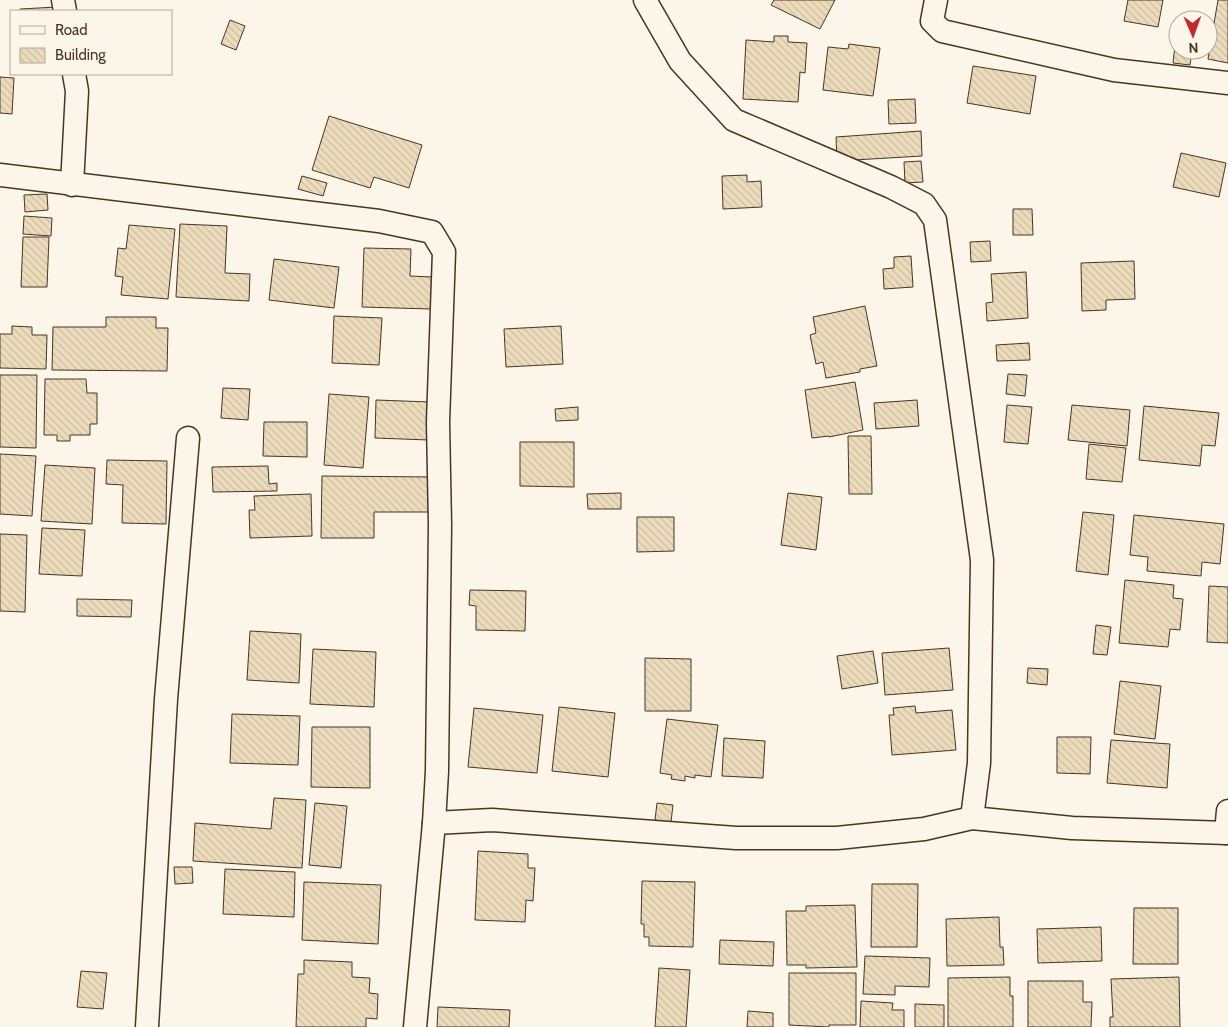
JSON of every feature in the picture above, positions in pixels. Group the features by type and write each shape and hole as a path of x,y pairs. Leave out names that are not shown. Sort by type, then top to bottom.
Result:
{"street":[{"path":"645,0 680,61 734,120 891,187 924,204 935,220 982,560 979,763 972,818"},
{"path":"936,0 932,21 942,31 1114,70 1228,83"},
{"path":"72,185 77,91 74,75"},
{"path":"0,175 379,221 432,232 444,252 438,422 440,525 437,771 415,1027"},
{"path":"147,1027 166,699 188,438"},
{"path":"434,823 492,820 736,838 828,838 924,829 972,818 1072,828 1227,833 1228,811"}],"building":[{"path":"774,0 835,0 820,29 771,5"},
{"path":"1128,0 1163,0 1158,27 1124,21"},
{"path":"1218,0 1228,0 1228,63 1213,60 1218,60 1218,10 1216,10"},
{"path":"57,7 57,10 20,9"},
{"path":"230,20 245,26 236,50 221,44"},
{"path":"774,36 788,36 788,42 807,43 805,73 800,72 798,102 743,99 746,40 774,42"},
{"path":"849,44 880,48 873,96 823,90 828,47 848,49"},
{"path":"1173,60 1191,60 1190,65 1173,63"},
{"path":"973,66 1036,76 1030,114 967,103"},
{"path":"0,77 14,78 12,114 0,113"},
{"path":"915,99 916,123 889,124 888,100"},
{"path":"329,116 422,145 409,188 374,177 370,188 312,170"},
{"path":"921,131 922,156 837,161 836,137"},
{"path":"1181,153 1226,163 1219,197 1173,187"},
{"path":"921,161 923,182 905,183 904,162"},
{"path":"747,175 747,182 761,181 762,207 723,209 722,176"},
{"path":"302,176 327,183 323,196 298,189"},
{"path":"47,194 48,210 25,212 24,195"},
{"path":"1013,209 1032,209 1033,235 1013,235"},
{"path":"24,216 52,218 51,236 23,234"},
{"path":"180,224 227,226 225,273 250,274 249,301 176,297"},
{"path":"129,225 175,229 168,299 121,295 123,277 115,276 118,248 126,249"},
{"path":"23,237 49,237 47,287 21,287"},
{"path":"990,241 991,261 971,262 970,242"},
{"path":"364,248 411,249 410,276 432,277 431,309 362,307"},
{"path":"911,256 913,287 884,289 883,269 894,268 894,257"},
{"path":"274,259 339,267 334,308 269,300"},
{"path":"1134,261 1135,299 1106,300 1106,310 1082,311 1081,263"},
{"path":"1026,272 1028,318 987,321 986,303 993,302 991,274"},
{"path":"865,306 877,366 860,369 860,372 826,378 823,362 816,364 810,335 816,333 813,317"},
{"path":"334,316 382,318 379,365 332,363"},
{"path":"106,317 156,317 156,328 168,328 167,371 52,370 53,327 106,327"},
{"path":"12,326 32,327 32,335 47,335 46,369 0,368 0,334 12,334"},
{"path":"561,326 563,364 506,367 504,329"},
{"path":"1029,343 1030,360 997,361 996,345"},
{"path":"1008,374 1027,375 1025,396 1006,394"},
{"path":"0,375 37,375 36,448 0,447"},
{"path":"45,379 86,379 87,393 97,393 97,424 90,424 90,435 70,435 70,441 57,441 57,435 44,435"},
{"path":"855,382 863,430 829,437 812,438 805,390"},
{"path":"223,388 250,389 248,420 221,418"},
{"path":"329,394 369,397 363,468 324,465"},
{"path":"376,400 430,402 429,440 375,438"},
{"path":"917,400 919,426 876,429 874,403"},
{"path":"1007,405 1032,407 1028,444 1004,442"},
{"path":"1072,405 1130,410 1127,446 1068,440"},
{"path":"1144,406 1219,413 1215,446 1202,445 1200,466 1139,460"},
{"path":"578,407 578,420 556,421 555,409"},
{"path":"264,422 307,422 307,457 263,456"},
{"path":"848,436 871,436 872,494 849,494"},
{"path":"520,442 574,442 574,487 520,486"},
{"path":"1089,444 1126,448 1122,482 1086,479"},
{"path":"0,454 36,456 32,516 0,514"},
{"path":"107,460 167,461 166,524 122,523 123,485 106,484"},
{"path":"45,465 95,468 92,524 41,521"},
{"path":"268,466 269,484 277,483 277,491 213,492 212,467"},
{"path":"322,476 434,477 434,512 374,512 374,538 321,538"},
{"path":"621,493 621,509 588,509 587,494"},
{"path":"788,493 822,497 816,550 781,545"},
{"path":"311,494 312,536 250,538 249,510 255,510 254,496"},
{"path":"1083,512 1114,515 1108,575 1076,571"},
{"path":"1134,515 1224,524 1220,564 1202,562 1201,576 1147,571 1148,557 1130,555"},
{"path":"637,517 674,517 674,551 637,552"},
{"path":"42,528 85,530 82,576 39,574"},
{"path":"0,534 27,535 25,612 0,611"},
{"path":"1125,580 1174,585 1173,598 1183,599 1180,630 1170,629 1168,647 1119,643"},
{"path":"1209,586 1228,587 1228,643 1207,642"},
{"path":"470,590 526,591 525,631 476,630 476,606 469,605"},
{"path":"77,599 132,600 131,617 77,616"},
{"path":"1096,625 1111,627 1107,655 1093,654"},
{"path":"250,631 301,634 299,683 247,680"},
{"path":"949,648 953,690 885,695 882,653"},
{"path":"313,649 376,652 374,707 310,704"},
{"path":"873,651 878,683 842,689 837,656"},
{"path":"645,658 691,659 691,711 645,711"},
{"path":"1028,668 1048,669 1047,685 1027,683"},
{"path":"1120,681 1161,686 1155,739 1114,734"},
{"path":"915,706 916,713 952,710 956,750 892,755 889,715 894,715 893,708"},
{"path":"559,707 615,713 608,777 552,771"},
{"path":"474,708 543,715 537,773 468,767"},
{"path":"232,714 300,716 298,765 230,763"},
{"path":"667,719 718,725 711,777 695,775 695,778 685,776 685,781 671,779 672,775 660,773"},
{"path":"312,727 370,727 370,788 311,787"},
{"path":"1057,737 1091,737 1090,774 1057,773"},
{"path":"724,738 765,741 763,778 722,776"},
{"path":"1111,740 1170,744 1167,788 1107,783"},
{"path":"274,798 306,800 302,868 193,861 195,823 271,829"},
{"path":"315,803 347,806 341,868 309,865"},
{"path":"657,803 673,805 671,822 655,820"},
{"path":"478,851 528,854 528,868 535,868 533,901 526,900 525,922 475,920"},
{"path":"174,867 192,867 193,883 175,884"},
{"path":"225,869 295,872 294,917 223,914"},
{"path":"642,881 695,882 693,947 649,946 649,937 644,937 644,924 641,924"},
{"path":"304,882 381,885 378,944 302,940"},
{"path":"872,884 918,884 917,947 871,947"},
{"path":"855,905 857,967 806,968 806,965 787,965 786,911 806,911 806,906"},
{"path":"1134,908 1178,908 1178,964 1133,964"},
{"path":"999,917 1000,947 1003,947 1004,965 947,966 946,919"},
{"path":"1101,927 1102,961 1038,963 1037,929"},
{"path":"720,940 774,942 773,966 719,964"},
{"path":"865,956 930,958 929,987 895,986 895,995 863,994"},
{"path":"304,960 352,962 352,977 370,978 369,993 378,994 377,1019 366,1018 366,1027 296,1027 298,974 304,974"},
{"path":"659,968 690,970 686,1027 655,1027"},
{"path":"81,971 107,973 103,1009 77,1007"},
{"path":"789,973 856,973 856,1025 829,1025 829,1027 789,1025"},
{"path":"1010,977 1010,996 1013,996 1013,1027 948,1027 948,978"},
{"path":"1179,977 1180,1027 1110,1027 1110,1017 1113,1017 1111,979"},
{"path":"1028,981 1083,981 1083,1002 1092,1002 1091,1027 1028,1027"},
{"path":"861,1001 893,1003 892,1010 904,1010 904,1027 860,1027"},
{"path":"915,1004 944,1005 944,1027 915,1027"},
{"path":"438,1007 510,1010 509,1027 437,1027"},
{"path":"748,1011 773,1013 773,1027 747,1027"}]}
